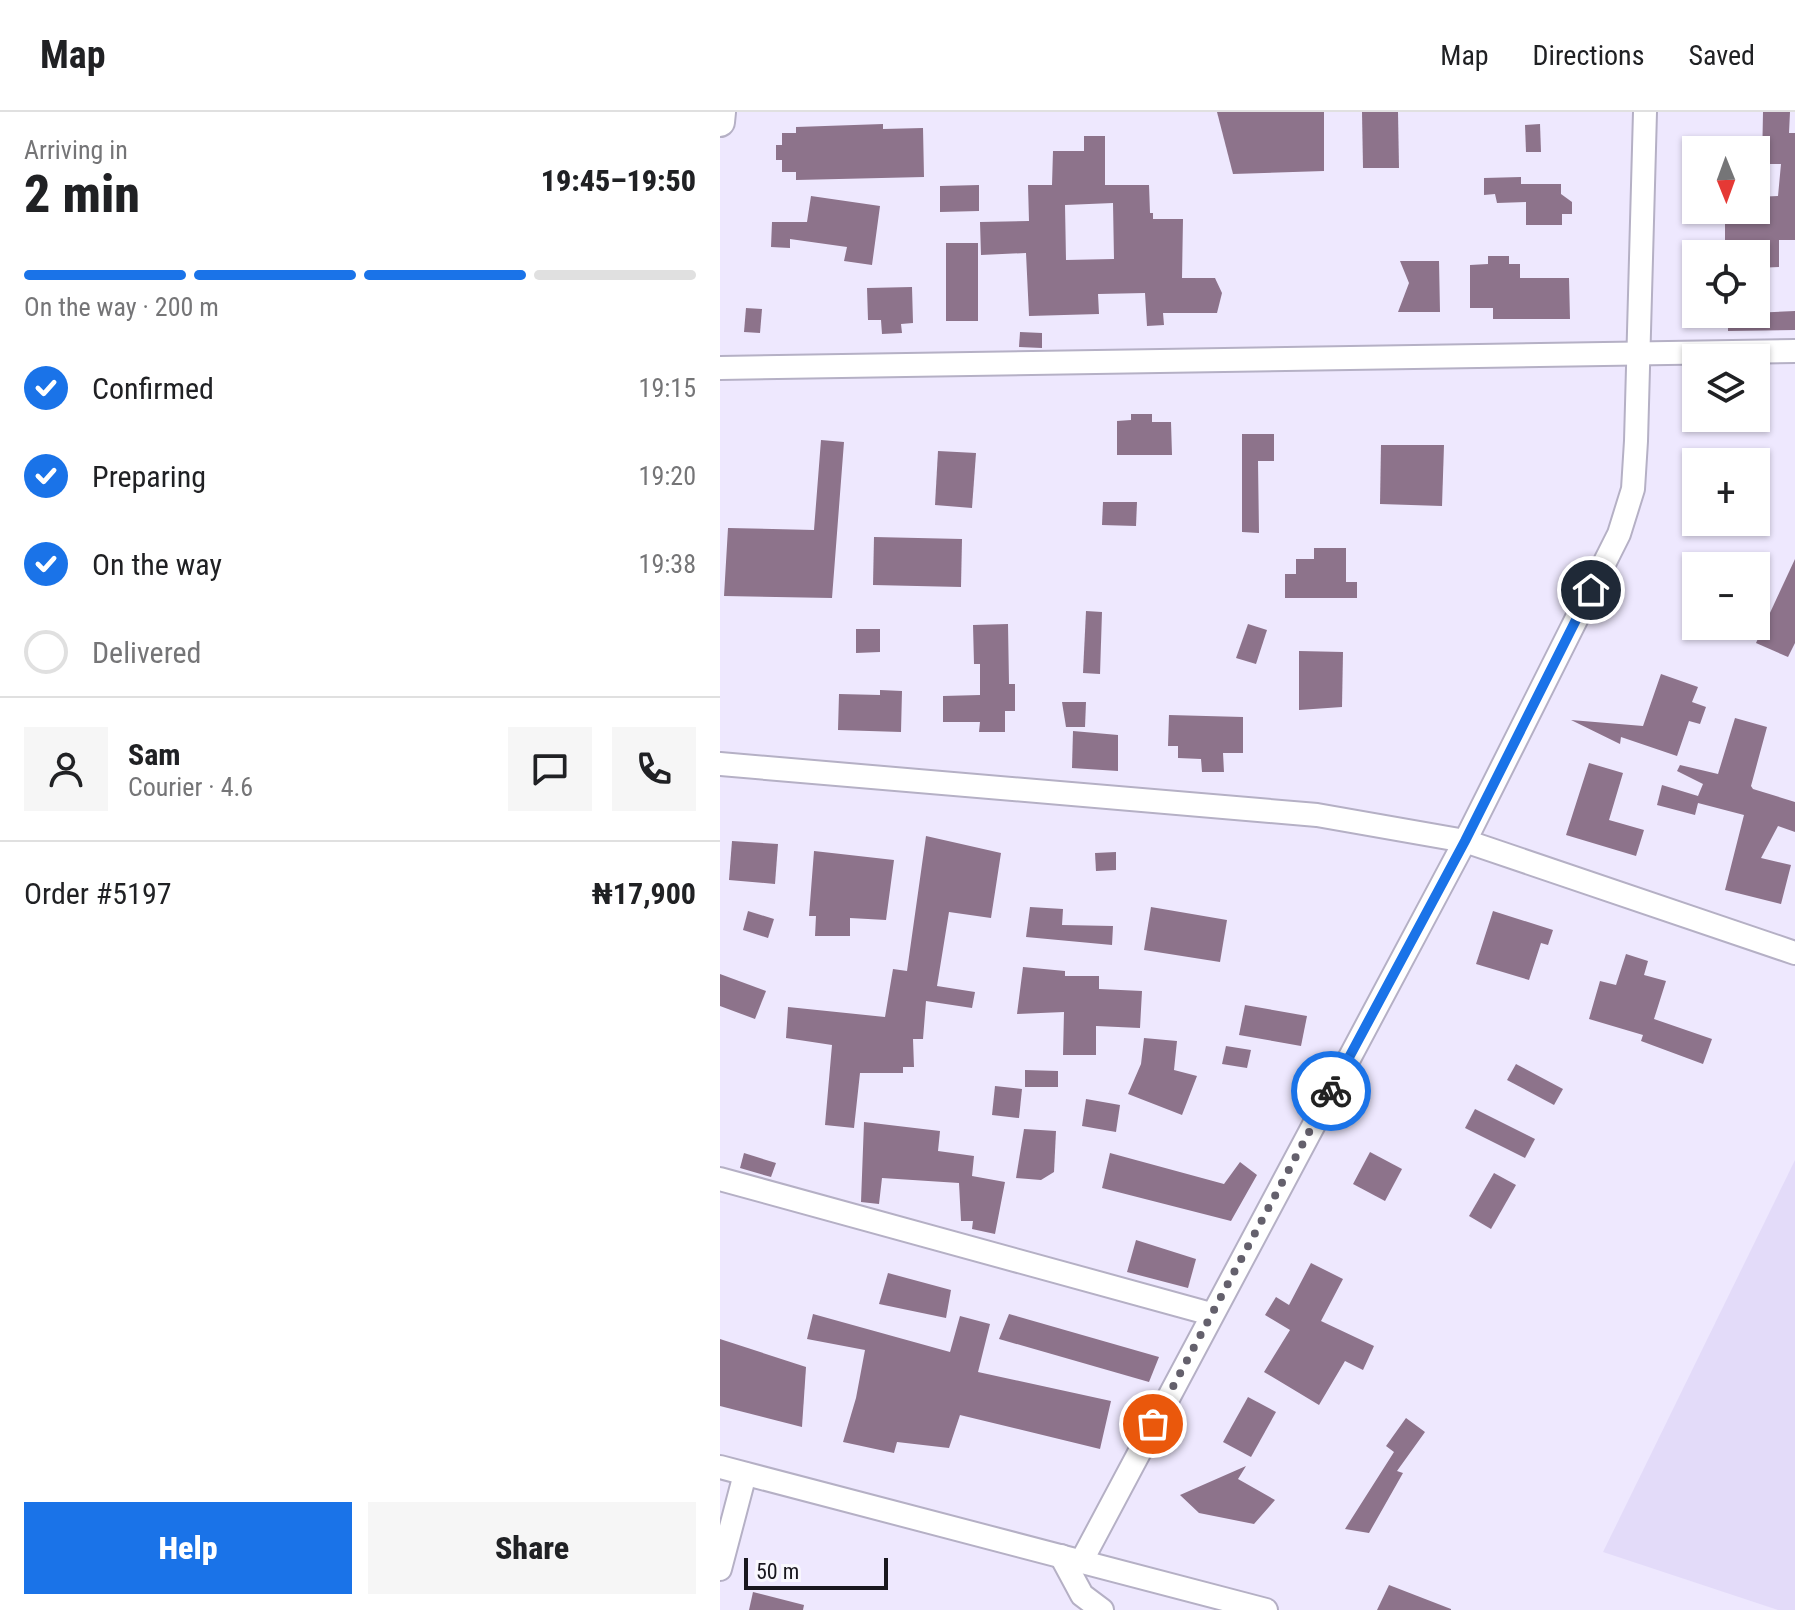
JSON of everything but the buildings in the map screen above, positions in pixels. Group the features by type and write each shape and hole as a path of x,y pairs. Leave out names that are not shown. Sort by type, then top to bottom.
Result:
{"street":[{"path":"720,122 721,112"},
{"path":"1102,1610 1082,1595 1071,1559 1211,1314 1465,841 1619,534 1633,489 1645,112"},
{"path":"720,368 1795,351"},
{"path":"720,764 1317,815 1465,841 1795,953"},
{"path":"720,1179 1211,1314"},
{"path":"720,1467 1266,1610"},
{"path":"720,1569 745,1474"}],"shaded area":[{"path":"1795,1160 1795,1610 1778,1610 1603,1552"}],"way so far":[{"path":"1153,1424 1331,1091"}],"route":[{"path":"1331,1091 1465,841 1591,590"}]}
